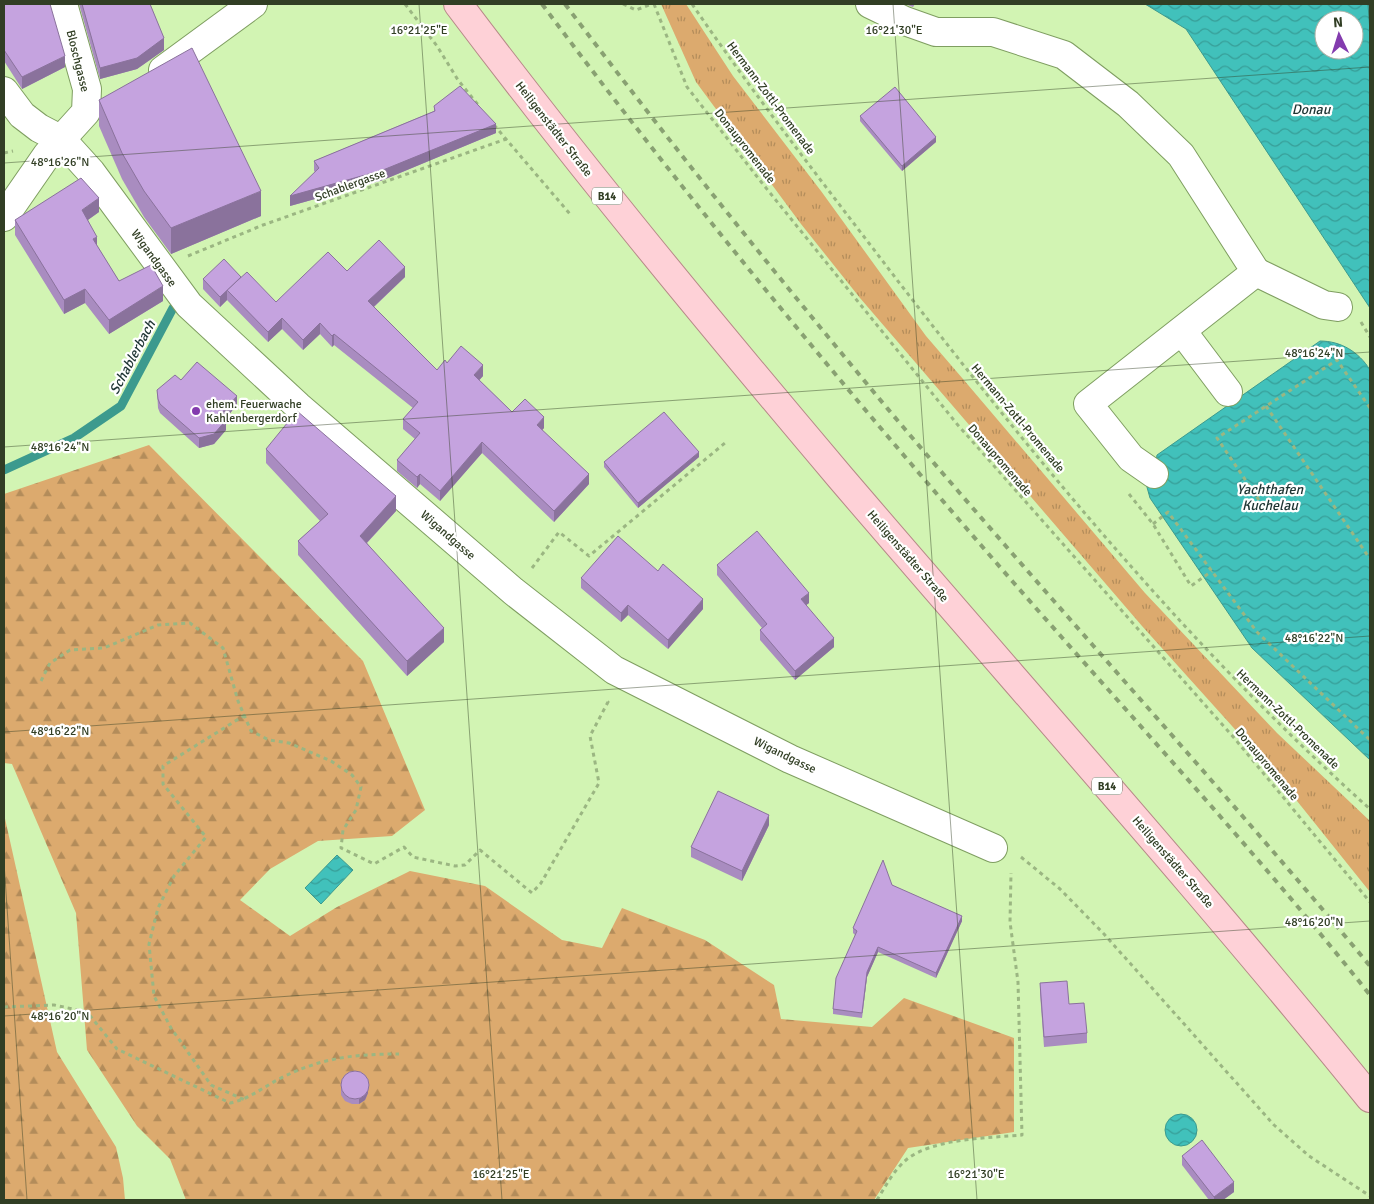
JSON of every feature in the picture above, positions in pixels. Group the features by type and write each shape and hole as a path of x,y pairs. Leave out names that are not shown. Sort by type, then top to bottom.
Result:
{"main road":[{"name":"Heiligenstädter Straße","path":"458,4 548,124 728,344 1274,980 1370,1098"}],"street":[{"name":"Bloschgasse","path":"4,217 47,156 86,112 87,89 63,4"},
{"path":"145,82 253,4"},
{"path":"870,4 905,21 936,32 993,32 1064,55 1128,104 1181,155 1256,272 1324,305 1338,308"},
{"name":"Wigandgasse","path":"4,91 22,115 39,128 62,140 100,185 188,305 298,406 514,592 614,670 790,759 993,848"},
{"path":"1154,474 1130,458 1088,404 1256,272"},
{"path":"1182,331 1228,392"}],"path":[{"path":"405,4 437,46 458,80 482,110"},
{"path":"623,4 636,10 653,4"},
{"name":"Donaupromenade","path":"653,4 687,87 768,190 957,424 1235,739 1370,902"},
{"name":"Hermann-Zottl-Promenade","path":"692,4 743,78 982,391 1142,578 1231,676 1370,809"},
{"path":"488,117 570,214"},
{"name":"Schablergasse","path":"200,251 263,225 506,139"},
{"path":"1259,500 1217,438 1337,360 1370,408"},
{"path":"1266,406 1370,559"},
{"path":"530,571 559,532 589,556 725,442"},
{"path":"1130,458 1124,489 1152,524 1191,586 1212,571"},
{"path":"1152,524 1168,512 1257,632 1370,740"},
{"path":"41,681 50,663 70,650 104,648 158,624 190,623 223,648 244,715 251,731 269,740 289,743 332,761 352,775 361,787 356,810 343,830 341,848 374,864 404,847 413,857 455,866 465,865 480,850 532,893 541,882 599,783 590,736 608,702 600,696"},
{"path":"244,715 163,766 163,784 206,837 174,876 158,908 149,944 154,996 171,1028 211,1085 245,1100"},
{"path":"993,848 1010,849 1060,889 1161,996 1274,1125 1308,1156 1370,1196"},
{"path":"877,1200 885,1185 907,1160 934,1146 1022,1135 1018,982 1010,922 1011,873"},
{"path":"4,1007 54,1005 88,1012 117,1049 230,1104 245,1100 278,1080 318,1062 363,1054 399,1054"}],"green space":[{"path":"661,4 686,4 733,76 821,191 926,336 1145,593 1277,733 1370,821 1370,892 1277,776 1142,626 860,298 801,224 696,82"},
{"path":"149,445 363,661 425,810 392,836 318,841 270,869 240,900 290,936 337,907 410,871 485,886 562,940 602,948 622,908 705,940 774,985 781,1019 872,1027 904,998 1014,1038 1014,1132 908,1148 874,1200 186,1200 170,1159 137,1126 87,1050 76,913 12,764 4,763 4,494"},
{"path":"4,814 57,1052 116,1147 123,1178 125,1200 4,1200"}],"water":[{"name":"Donau","path":"1145,4 1370,4 1370,308 1186,29"},
{"name":"Yachthafen Kuchelau","path":"1320,341 1335,343 1349,349 1370,370 1370,760 1252,648 1150,498 1145,480 1154,474 1157,455"},
{"path":"337,855 353,870 321,904 305,888"},
{"path":"1181,1114 1193,1118 1197,1130 1193,1142 1181,1146 1169,1142 1165,1130 1169,1118"}],"building":[{"path":"4,4 50,4 65,56 22,77 4,50"},
{"path":"82,4 150,4 164,38 137,58 100,68"},
{"path":"192,48 261,191 171,228 144,191 122,153 99,100"},
{"path":"460,86 496,124 383,170 290,196 319,168 314,161 435,111 434,106"},
{"path":"895,87 936,137 902,166 860,116"},
{"path":"81,178 99,198 82,210 97,237 93,239 119,281 151,265 163,286 109,320 85,289 64,300 15,220"},
{"path":"379,240 405,267 368,301 437,370 445,360 447,363 461,346 483,365 474,375 512,412 525,399 544,417 537,425 589,474 554,511 482,442 440,491 420,474 417,477 397,460 420,433 403,419 418,402 334,334 332,336 320,323 303,340 282,318 268,332 227,290 247,272 276,302 328,252 347,271"},
{"path":"224,259 241,277 220,297 203,279"},
{"name":"ehem. Feuerwache Kahlenbergerdorf","path":"197,362 237,396 220,415 226,420 214,434 199,438 160,404 157,390 175,375 181,380"},
{"path":"297,411 396,496 360,536 444,628 407,661 298,541 328,514 266,449"},
{"path":"664,412 699,452 638,503 604,462"},
{"path":"757,531 809,593 801,599 834,638 795,671 760,630 767,624 717,565"},
{"path":"618,536 658,571 663,564 703,599 668,640 628,605 621,613 581,578"},
{"path":"718,791 769,815 742,871 691,847"},
{"path":"883,860 892,885 962,916 936,973 878,947 867,972 862,1013 833,1009 836,978 857,931 853,928"},
{"path":"1067,981 1069,1004 1084,1003 1087,1033 1044,1037 1040,983"},
{"path":"355,1071 365,1075 369,1085 365,1095 355,1099 345,1095 341,1085 345,1075"},
{"path":"1202,1140 1234,1182 1214,1197 1182,1156"}],"waterway":[{"name":"Schablerbach","path":"4,470 74,438 121,406 173,308"}],"railway":[{"path":"542,4 598,79 772,298 832,370 1013,582 1239,838 1370,995"},
{"path":"565,4 724,208 887,408 1311,895 1370,966"}],"place":[{"name":"ehem. Feuerwache Kahlenbergerdorf","path":"196,411"}]}
